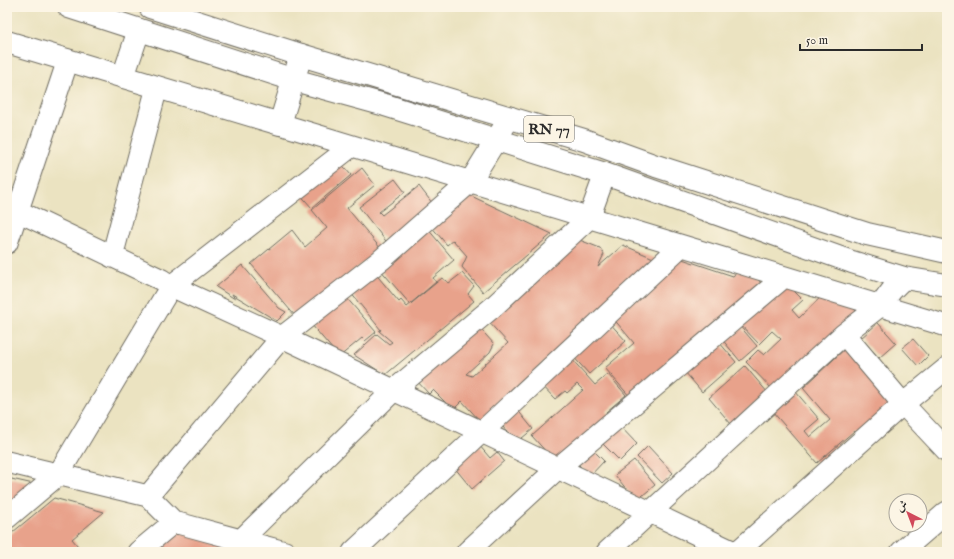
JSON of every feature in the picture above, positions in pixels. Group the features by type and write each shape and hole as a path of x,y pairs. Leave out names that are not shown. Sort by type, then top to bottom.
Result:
{"main road":[{"path":"69,7 294,80 496,139 605,174 806,246 904,278 947,285"},
{"name":"RN 77","path":"150,7 301,55 584,140 656,166 867,234 947,252"},
{"path":"123,77 139,30"},
{"path":"7,42 280,124 301,55"},
{"path":"648,190 656,166"}],"street":[{"path":"7,243 12,209 68,60"},
{"path":"112,257 157,87"},
{"path":"148,496 282,337 381,260 470,182 510,117"},
{"path":"280,124 947,326"},
{"path":"7,518 58,475 171,286 352,146"},
{"path":"240,540 394,390 493,307 589,218 605,174"},
{"path":"12,209 162,280 171,286 282,337 734,552"},
{"path":"354,552 483,433 681,246"},
{"path":"467,552 558,468 784,277"},
{"path":"607,552 844,334 880,306 892,290 904,278"},
{"path":"844,334 903,404 947,451"},
{"path":"737,552 903,404 947,368"},
{"path":"7,462 148,496 174,522 285,552"},
{"path":"901,552 947,512"},
{"path":"138,552 174,522"}],"building":[{"path":"337,159 351,175 312,208 298,192"},
{"path":"362,168 375,185 347,208 381,249 296,317 251,264 292,230 305,247 327,228 312,210"},
{"path":"395,179 405,192 379,212 382,215 419,186 436,208 389,245 359,207"},
{"path":"467,194 552,234 483,292 462,267 467,256 453,240 447,245 430,225"},
{"path":"427,228 454,260 433,278 436,282 410,304 379,268"},
{"path":"577,239 600,248 604,254 598,267 623,245 658,260 480,421 462,401 455,408 448,405 433,390 429,394 416,380 476,324 494,344 490,352 466,374 472,376 508,343 485,318"},
{"path":"679,258 733,276 741,269 752,273 763,285 631,398 605,368 634,343 612,317"},
{"path":"242,265 279,308 286,312 277,321 232,294 235,299 216,287"},
{"path":"374,272 399,302 401,300 407,307 442,278 449,283 462,273 474,286 468,294 474,301 385,375 354,355 377,334 389,344 392,342 379,331 381,330 350,292"},
{"path":"787,284 803,300 792,310 799,318 824,294 832,303 841,295 857,312 774,391 746,362 758,350 764,355 781,339 772,331 759,344 738,322"},
{"path":"345,296 376,332 365,341 362,338 339,357 311,324"},
{"path":"607,320 626,341 589,374 570,353"},
{"path":"878,323 896,343 879,358 861,338"},
{"path":"738,324 757,346 740,361 721,338"},
{"path":"913,339 928,356 918,366 902,348"},
{"path":"719,342 736,362 702,392 685,372"},
{"path":"849,345 898,402 859,436 854,431 817,463 772,411 795,391 819,419 805,431 810,437 830,420 803,388"},
{"path":"569,356 595,385 608,374 626,395 606,412 610,417 557,464 532,436 583,390 577,384 567,393 565,391 555,399 539,382"},
{"path":"745,366 768,393 731,424 709,398"},
{"path":"516,408 533,429 516,443 499,422"},
{"path":"618,424 637,444 620,461 600,441"},
{"path":"479,445 490,458 497,452 504,461 472,489 454,467"},
{"path":"648,446 673,473 662,483 637,457"},
{"path":"590,447 604,461 590,476 575,461"},
{"path":"634,460 655,485 636,501 615,475"},
{"path":"7,478 38,485 7,511"},
{"path":"54,498 104,512 72,539 83,552 7,552 7,537"},
{"path":"182,528 268,552 153,552"}]}
